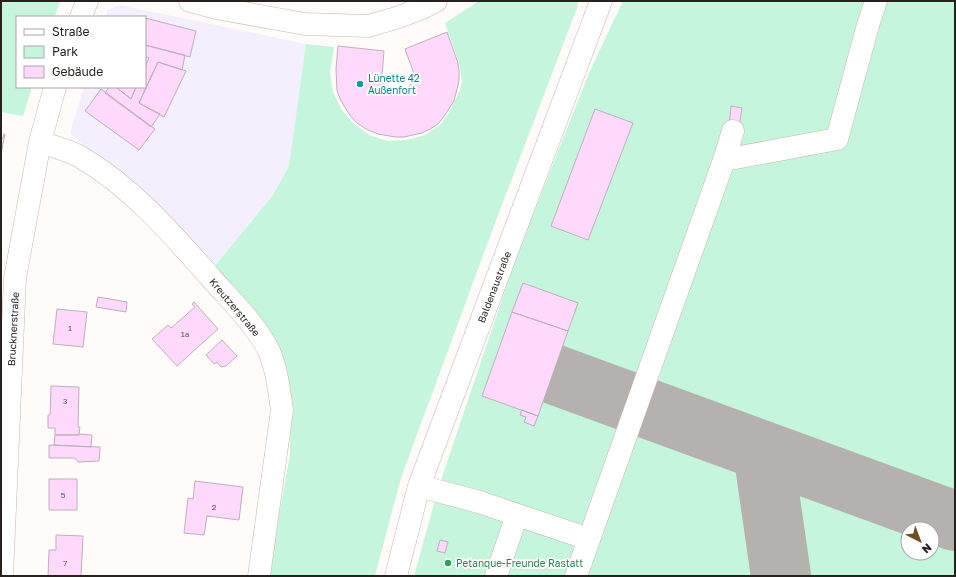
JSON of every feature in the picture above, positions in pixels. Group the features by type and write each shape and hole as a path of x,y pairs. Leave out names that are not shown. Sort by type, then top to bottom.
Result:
{"street":[{"path":"81,16 87,1"},
{"path":"190,1 216,8 305,24 368,26 396,18 436,1"},
{"name":"Baldenaustraße","path":"396,576 419,486 601,1"},
{"path":"724,160 837,139 876,1"},
{"name":"Brucknerstraße","path":"2,576 15,278 40,142 55,88"},
{"path":"576,576 733,131"},
{"name":"Kreutzerstraße","path":"40,142 65,150 98,168 142,204 164,226 245,316 269,352 275,370 282,410 259,576"},
{"path":"419,486 479,502 589,539"},
{"path":"496,576 517,515"}],"shaded area":[{"path":"120,5 306,44 289,166 273,195 214,267 70,133 84,88 146,88 146,16 106,16 108,10"}],"green space":[{"path":"1,1 60,1 55,16 16,16 16,88 32,88 23,116 1,112"},
{"path":"479,1 578,1 577,8 491,234 401,478 375,576 270,576 278,520 290,455 291,404 214,267 273,195 289,166 306,44 334,47 330,74 333,92 341,109 354,124 369,135 387,141 406,140 425,135 441,124 450,111 460,90 462,81 459,63 445,23"},
{"path":"623,1 955,1 955,576 414,576 439,486 517,255 589,73"}],"building":[{"path":"146,18 196,31 190,57 146,45"},
{"name":"Lünette 42 Außenfort","path":"447,32 458,63 459,81 454,101 438,124 422,133 404,137 395,137 378,134 368,130 358,124 351,117 341,101 337,91 336,69 338,46 384,51 382,80 385,87 391,91 400,92 409,87 414,76 405,49"},
{"path":"146,45 185,55 182,70 158,62 146,88 146,65 149,58 146,57"},
{"path":"158,62 186,71 164,117 139,103"},
{"path":"108,88 117,88 131,99 136,88 146,88 139,103 160,114 151,127 105,93"},
{"path":"117,88 136,88 131,99"},
{"path":"101,89 155,129 139,150 85,111"},
{"path":"731,106 742,108 739,128 729,127"},
{"path":"595,109 633,123 588,240 551,226"},
{"path":"4,134 1,154 1,138 3,138"},
{"path":"523,283 578,303 568,331 512,312"},
{"path":"98,297 127,302 126,312 96,307"},
{"path":"194,302 218,329 177,366 152,339 168,325 171,328 195,307 192,304"},
{"path":"57,309 87,312 83,347 53,344"},
{"path":"512,312 568,331 538,416 482,396"},
{"path":"222,340 237,356 226,366 221,367 217,362 214,364 206,355"},
{"path":"51,386 79,387 79,435 55,435 55,428 48,428"},
{"path":"522,410 538,416 534,426 524,422 526,417 520,415"},
{"path":"55,435 92,435 91,447 54,445"},
{"path":"49,445 100,447 99,461 78,462 75,458 49,458"},
{"path":"49,479 77,479 77,510 49,510"},
{"path":"195,481 243,487 239,520 207,516 204,535 184,533 188,498 193,499"},
{"path":"56,535 83,536 81,576 48,576 49,550 56,550"},
{"path":"440,540 448,542 445,553 437,551"}],"taxiway":[{"path":"553,374 955,521"},
{"path":"763,451 781,576"}],"place":[{"name":"Lünette 42 Außenfort","path":"360,84"},
{"name":"Petanque-Freunde Rastatt","path":"448,563"}]}
